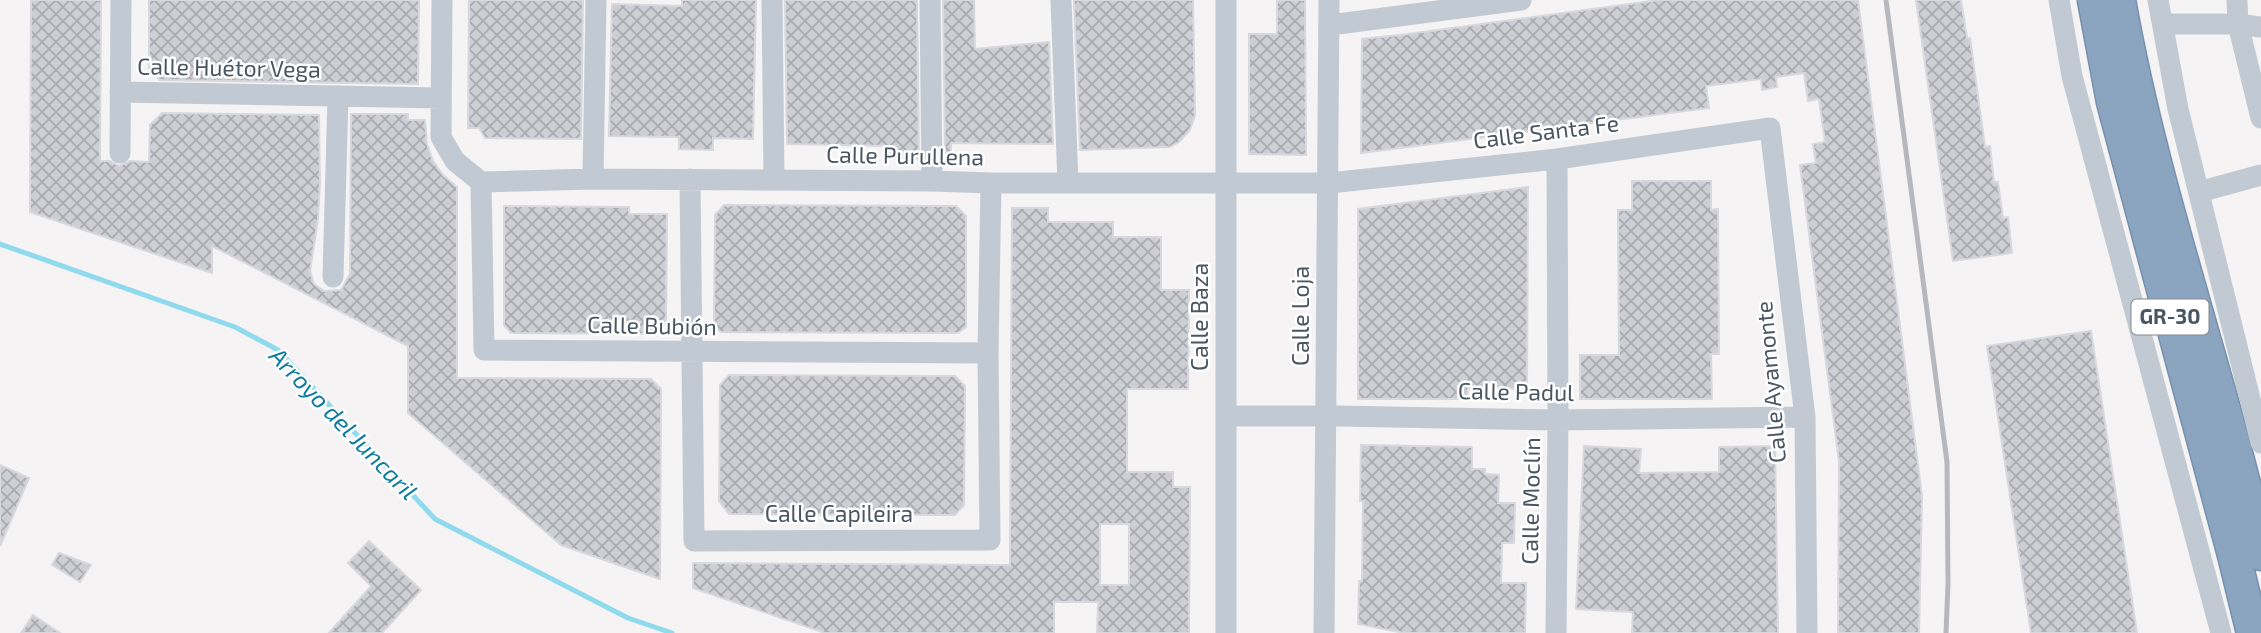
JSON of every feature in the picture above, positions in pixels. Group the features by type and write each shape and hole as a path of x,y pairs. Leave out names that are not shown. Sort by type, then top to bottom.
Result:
{"highway":[{"name":"GR-30","path":"2094,0 2113,102 2253,633"},
{"name":"GR-30","path":"2119,0 2127,48 2164,204 2244,478 2261,554"}],"street":[{"name":"Calle Huétor Vega","path":"120,153 121,0"},
{"path":"442,0 441,137 455,161 481,182"},
{"path":"593,179 596,0"},
{"path":"772,0 774,180"},
{"path":"930,0 932,181"},
{"path":"1061,0 1068,183"},
{"name":"Calle Baza","path":"1226,0 1226,633"},
{"name":"Calle Loja","path":"1324,633 1329,0"},
{"path":"1330,25 1521,0"},
{"path":"2059,0 2072,76 2221,633"},
{"path":"2158,0 2178,109 2261,443"},
{"path":"2237,0 2238,24 2261,118"},
{"path":"2163,24 2238,24 2261,27"},
{"name":"Calle Huétor Vega","path":"120,92 441,98"},
{"name":"Calle Huétor Vega","path":"333,277 338,96"},
{"name":"Calle Santa Fe","path":"1329,183 1557,159 1770,128"},
{"name":"Calle Ayamonte","path":"1770,128 1805,417 1807,633"},
{"name":"Calle Moclín","path":"1556,633 1557,159"},
{"path":"2199,192 2261,176"},
{"name":"Calle Purullena","path":"481,182 690,179 991,183 1329,183"},
{"name":"Calle Capileira","path":"690,179 694,541 990,540 988,353 991,183"},
{"name":"Calle Bubión","path":"481,182 484,350 988,353"},
{"name":"Calle Padul","path":"1227,416 1327,415 1558,420 1805,417"}],"building":[{"path":"31,0 101,0 100,161 110,161 119,166 130,161 149,162 150,125 162,113 319,115 318,219 310,271 314,284 324,291 341,290 350,274 351,114 408,114 408,120 425,120 427,144 433,161 443,175 457,187 457,378 651,379 661,389 660,579 561,545 408,413 408,346 212,246 212,273 30,212"},
{"path":"149,0 419,0 418,84 160,80 149,68"},
{"path":"469,0 583,0 581,139 485,138 479,128 468,128"},
{"path":"682,0 756,0 753,139 713,138 713,150 679,149 679,137 609,136 612,4 682,6"},
{"path":"785,0 917,0 919,159 886,158 886,146 787,144"},
{"path":"943,0 974,0 975,49 1049,42 1053,144 951,143 951,155 945,155"},
{"path":"1074,0 1193,0 1195,115 1190,130 1179,142 1170,147 1080,150"},
{"path":"1277,0 1305,0 1306,155 1249,154 1249,34 1277,34"},
{"path":"1659,0 1858,0 1922,496 1919,633 1838,633 1839,461 1800,165 1816,163 1813,144 1825,142 1819,99 1808,101 1804,73 1776,77 1777,87 1762,90 1761,79 1706,86 1709,108 1361,153 1362,39"},
{"path":"1916,0 1961,0 1967,38 1970,38 1985,147 1990,146 1994,182 1998,182 2003,218 2008,217 2012,253 1953,261"},
{"path":"1632,181 1711,181 1711,210 1718,209 1719,354 1711,354 1712,399 1580,399 1580,355 1619,355 1618,210 1632,210"},
{"path":"1528,187 1527,389 1468,388 1467,399 1358,399 1358,209"},
{"path":"724,205 956,206 966,216 966,327 958,333 721,332 714,326 715,215"},
{"path":"504,206 629,207 629,214 667,214 666,324 656,334 511,333 504,325"},
{"path":"1012,208 1048,208 1048,222 1113,222 1113,237 1161,237 1161,290 1189,290 1188,389 1127,389 1127,472 1173,472 1173,487 1190,487 1189,633 1097,633 1098,602 1054,602 1054,633 825,633 693,588 693,563 1010,565","holes":["1100,524 1129,524 1129,585 1100,585"]},
{"path":"2091,331 2137,633 2031,633 1987,346"},
{"path":"729,375 955,376 965,386 964,505 955,515 729,514 719,501 720,385"},
{"path":"1361,445 1472,447 1472,469 1485,469 1485,474 1499,475 1498,503 1515,503 1514,543 1502,543 1501,583 1526,583 1525,633 1404,633 1358,624 1359,581 1362,581"},
{"path":"1584,446 1641,449 1639,473 1719,472 1719,447 1775,446 1778,633 1632,633 1633,612 1576,609"},
{"path":"0,465 29,478 0,546"},
{"path":"369,541 421,590 382,633 329,633 371,586 348,563"},
{"path":"59,553 91,565 80,582 52,565"},
{"path":"33,615 60,633 21,633"}],"waterway":[{"name":"Arroyo del Juncaril","path":"0,244 235,327 278,350 435,519 628,618 672,633"}],"railway":[{"path":"1886,0 1947,462 1946,633"}]}
